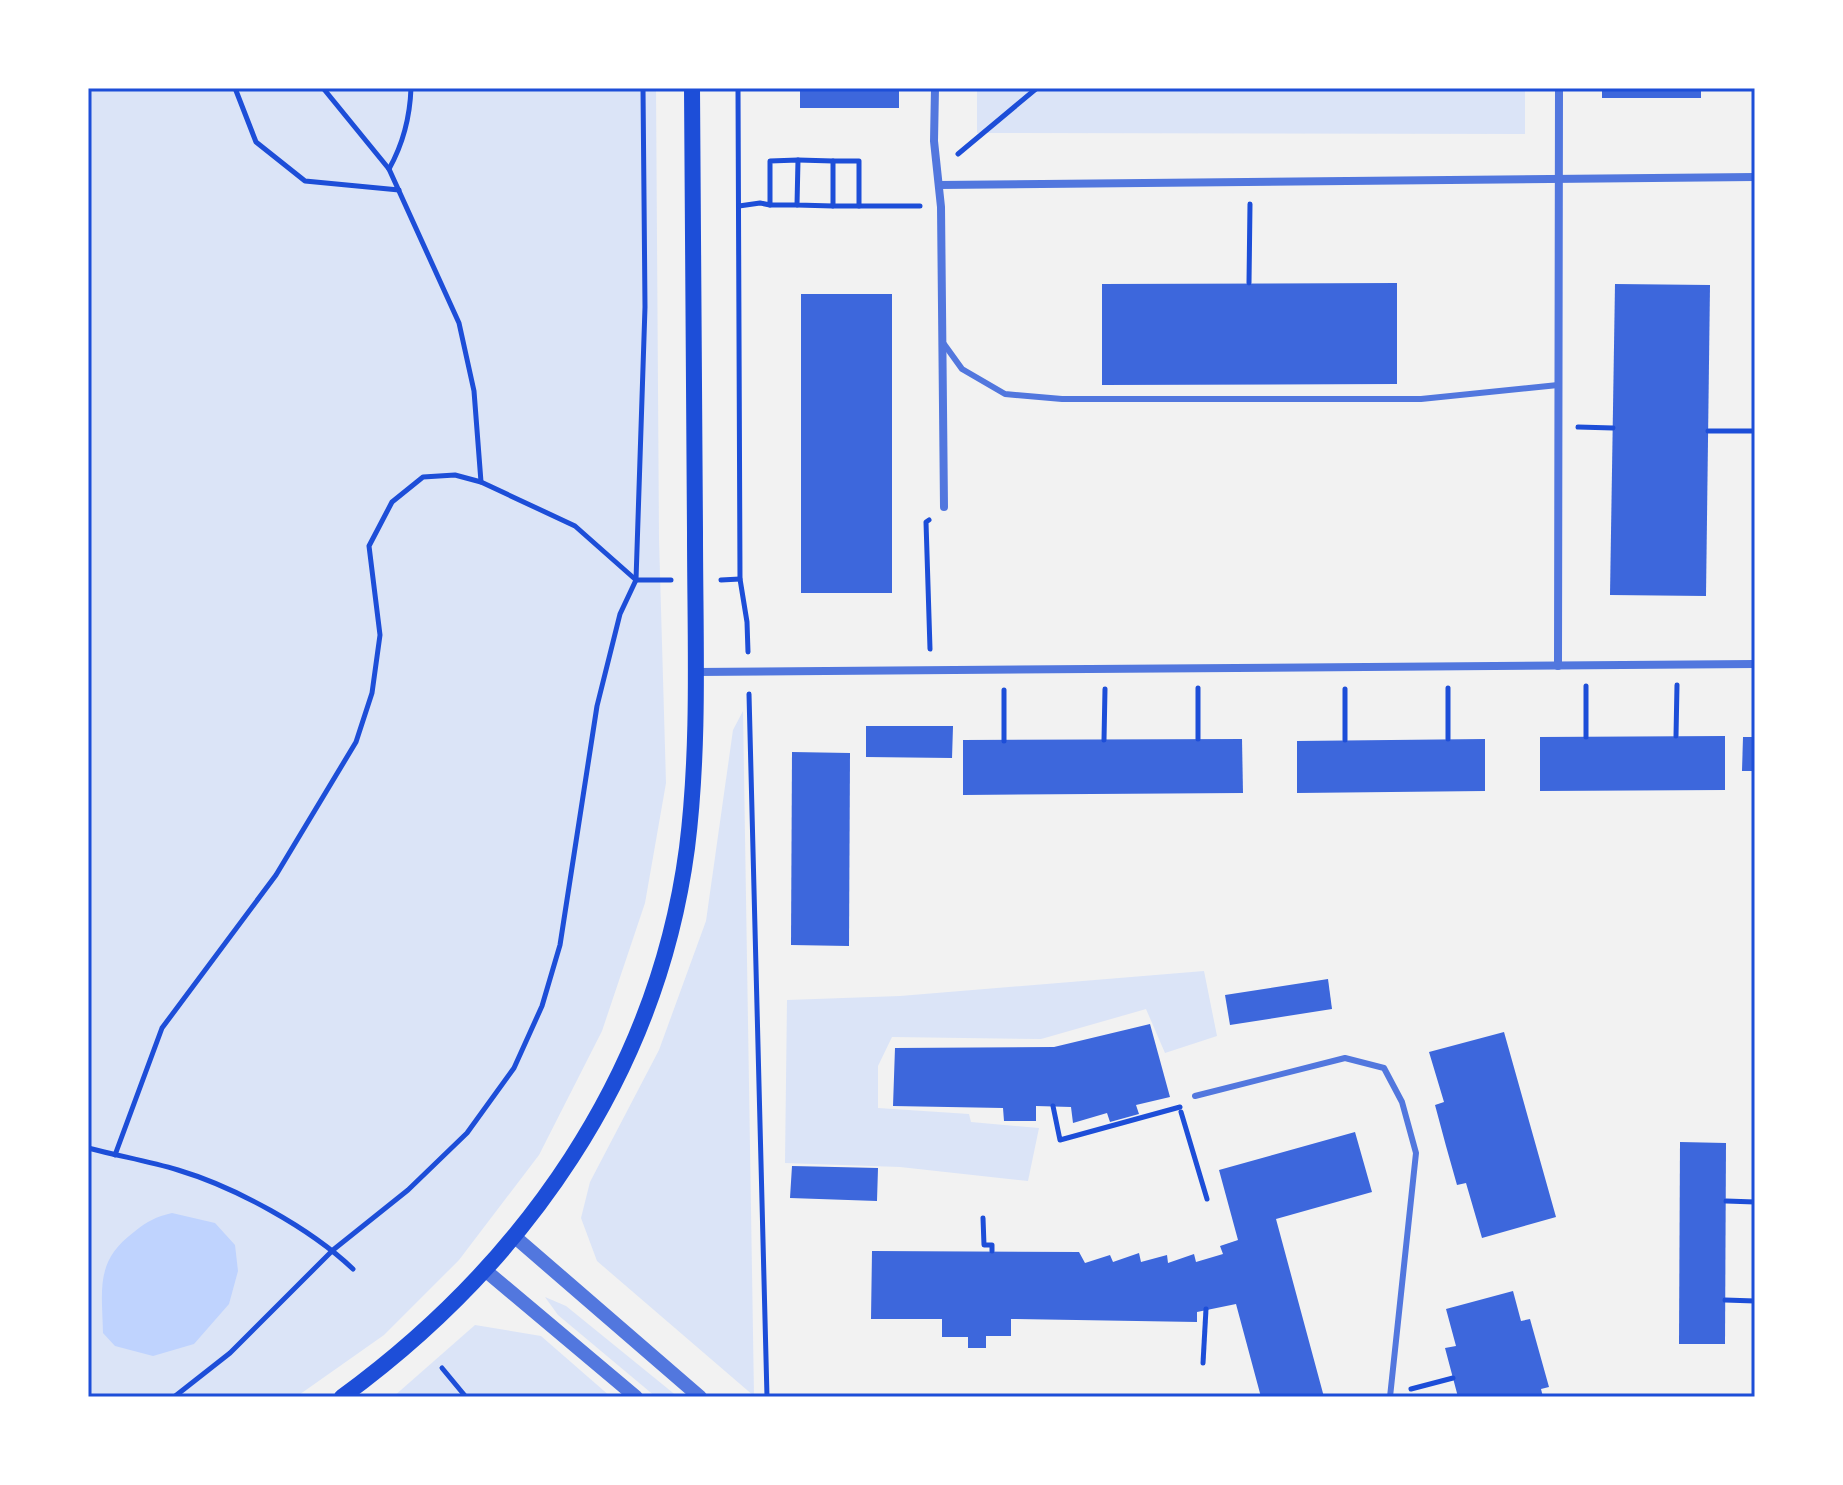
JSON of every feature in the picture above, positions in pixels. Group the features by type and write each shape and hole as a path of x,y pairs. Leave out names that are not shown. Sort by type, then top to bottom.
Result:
{"main road":[{"path":"342,1397 441,1314 486,1271 560,1178 609,1095 633,1044 658,978 687,849 692,788 695,672 692,88"}],"street":[{"path":"935,88 934,141 941,207 944,344 944,507"},
{"path":"1558,666 1559,88"},
{"path":"939,185 1755,177"},
{"path":"695,672 1755,664"},
{"path":"515,1237 700,1397"},
{"path":"486,1271 636,1397"}],"lane":[{"path":"944,344 962,369 1005,394 1062,399 1421,399 1558,385"},
{"path":"1195,1096 1345,1058 1384,1068 1402,1102 1416,1153 1390,1396"}],"path":[{"path":"235,88 256,142 305,181 399,190"},
{"path":"323,88 389,169 459,323 474,391 481,482"},
{"path":"389,169 399,151 410,107 411,88"},
{"path":"174,1397 230,1353 333,1250 408,1190 467,1133 514,1068 536,1019 560,945 597,706 620,614 636,580 645,307 643,88"},
{"path":"738,88 740,579 747,622"},
{"path":"939,170 1037,88"},
{"path":"770,205 770,161 798,160 859,161 859,206"},
{"path":"797,205 798,160"},
{"path":"833,161 833,206"},
{"path":"1249,283 1250,183"},
{"path":"739,206 760,203 941,207"},
{"path":"1558,427 1613,428"},
{"path":"1708,431 1755,431"},
{"path":"115,1155 162,1028 276,875 356,742 372,693 380,635 369,546 392,502 423,477 455,475 481,482 575,526 636,580"},
{"path":"931,670 926,522 944,507"},
{"path":"1676,736 1678,665"},
{"path":"1448,666 1448,739"},
{"path":"1586,666 1586,737"},
{"path":"1345,667 1345,740"},
{"path":"1198,668 1198,739"},
{"path":"1104,740 1105,669"},
{"path":"1004,670 1004,741"},
{"path":"749,701 767,1397"},
{"path":"1053,1106 1060,1140 1180,1107 1195,1096"},
{"path":"1180,1107 1207,1199"},
{"path":"88,1148 179,1170 245,1196 333,1250 353,1269"},
{"path":"1726,1201 1755,1202"},
{"path":"983,1218 984,1245 992,1245 992,1251"},
{"path":"1725,1300 1755,1301"},
{"path":"1203,1363 1206,1309"},
{"path":"442,1368 466,1397"},
{"path":"1390,1396 1453,1378"}],"shaded area":[{"path":"88,88 656,88 659,539 666,783 645,903 602,1031 539,1155 459,1260 384,1335 296,1397 88,1397"},
{"path":"977,88 1525,88 1525,134 977,133"},
{"path":"743,711 754,1396 597,1261 581,1218 590,1182 659,1050 706,921 733,730"},
{"path":"1204,971 1217,1036 1165,1053 1146,1009 1041,1039 892,1037 878,1066 878,1108 969,1114 971,1122 1039,1128 1028,1181 900,1167 785,1163 787,1000 900,996"},
{"path":"545,1297 566,1306 678,1397 656,1397 558,1315"},
{"path":"475,1325 541,1336 611,1397 393,1397"}],"water":[{"path":"172,1213 215,1223 235,1245 238,1271 229,1304 194,1344 153,1356 115,1346 103,1333 102,1289 107,1265 121,1243 139,1228"}],"building":[{"path":"800,88 899,88 899,108 800,108"},
{"path":"1602,88 1701,88 1701,98 1602,98"},
{"path":"1397,283 1397,384 1102,385 1102,284"},
{"path":"1615,284 1710,285 1706,596 1610,595"},
{"path":"801,294 892,294 892,593 801,593"},
{"path":"866,726 953,726 952,758 866,757"},
{"path":"1725,736 1725,790 1540,791 1540,737"},
{"path":"1743,737 1755,737 1755,771 1742,771"},
{"path":"1242,739 1243,793 963,795 963,740"},
{"path":"1485,739 1485,791 1297,793 1297,741"},
{"path":"792,752 850,753 849,946 791,945"},
{"path":"1328,979 1332,1009 1230,1025 1225,995"},
{"path":"1150,1024 1170,1097 1136,1105 1139,1114 1110,1122 1107,1113 1073,1123 1071,1107 1036,1106 1036,1121 1004,1121 1003,1108 893,1106 895,1048 1054,1047"},
{"path":"1504,1032 1556,1217 1482,1238 1466,1183 1457,1185 1435,1105 1444,1102 1429,1052"},
{"path":"1355,1132 1372,1192 1276,1219 1324,1397 1261,1397 1236,1304 1197,1312 1197,1322 1011,1319 1011,1336 986,1336 986,1348 968,1348 968,1337 942,1337 942,1319 871,1319 872,1251 1079,1252 1085,1263 1110,1255 1113,1262 1139,1253 1141,1262 1167,1255 1168,1263 1194,1254 1196,1262 1223,1254 1220,1246 1238,1240 1219,1170"},
{"path":"1680,1142 1726,1143 1725,1344 1679,1344"},
{"path":"792,1166 878,1168 877,1201 790,1198"},
{"path":"1513,1291 1521,1321 1530,1319 1549,1387 1541,1389 1543,1397 1458,1397 1445,1348 1456,1346 1446,1309"}]}
